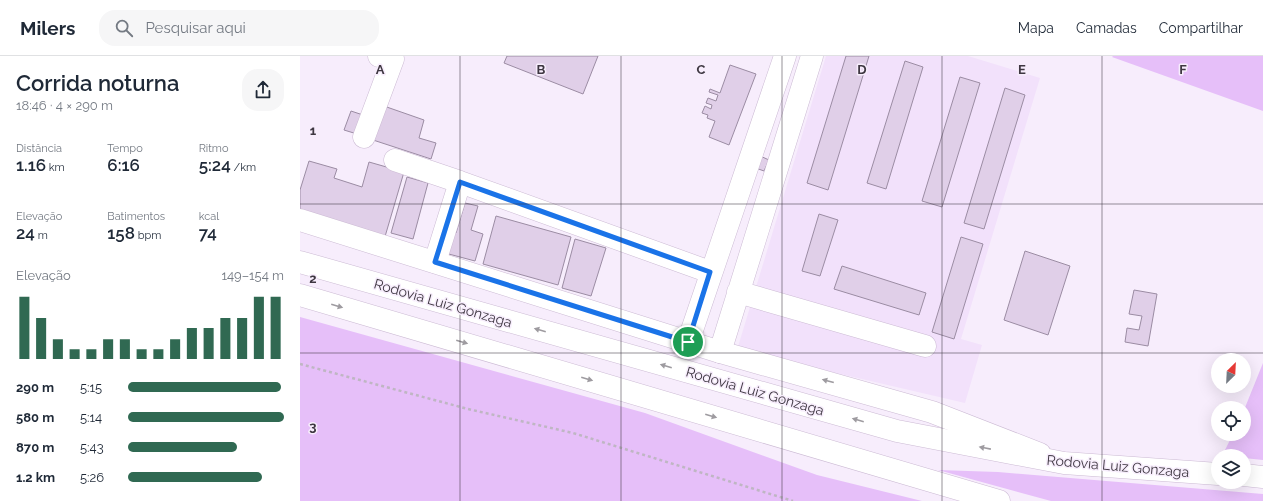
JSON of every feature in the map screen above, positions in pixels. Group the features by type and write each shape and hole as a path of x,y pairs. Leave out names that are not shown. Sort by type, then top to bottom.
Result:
{"main road":[{"path":"364,137 393,59 379,56"},
{"path":"688,342 710,272 785,56"},
{"path":"720,352 812,56"},
{"path":"395,160 710,272"},
{"path":"435,262 460,182"},
{"path":"300,220 720,352 932,412 1009,440 1064,464"},
{"name":"Rodovia Luiz Gonzaga","path":"300,262 897,431 1064,464 1211,474"},
{"path":"738,292 925,346"},
{"path":"300,295 1000,501"},
{"path":"1251,476 1263,477"}],"path":[{"path":"300,364 468,409 573,433 793,501"}],"shaded area":[{"path":"826,56 968,56 1040,78 961,339 982,345 965,403 737,350"},
{"path":"1263,56 1263,111 1112,57"},
{"path":"300,317 645,413 817,475 922,501 300,501"},
{"path":"1263,363 1263,460 1251,459 1251,449 1226,449 1230,441 1251,441 1251,401 1248,401"},
{"path":"938,470 998,472 1263,494 1263,501 1051,501"}],"building":[{"path":"507,56 598,56 583,94 504,63"},
{"path":"846,56 869,56 828,190 807,183"},
{"path":"905,61 923,67 886,189 867,183"},
{"path":"730,65 756,74 729,145 709,137 715,121 707,118 708,115 702,113 705,106 711,109 712,105 706,103 708,98 716,101 718,95 709,92 710,89 720,93"},
{"path":"960,77 980,83 942,207 922,201"},
{"path":"1005,88 1025,95 984,229 964,223"},
{"path":"381,105 424,120 419,138 436,143 431,159 370,139"},
{"path":"351,111 363,115 357,134 344,130"},
{"path":"758,155 769,160 764,171 753,167"},
{"path":"309,161 337,169 334,178 362,187 369,162 404,172 384,240 300,216 300,190"},
{"path":"407,177 428,183 413,239 391,233"},
{"path":"465,203 478,206 471,230 483,234 475,261 445,253 451,233 456,233"},
{"path":"819,214 838,220 820,276 802,271"},
{"path":"496,216 571,237 558,285 483,264"},
{"path":"961,237 983,244 954,339 932,332"},
{"path":"575,239 606,248 591,296 562,288"},
{"path":"1025,251 1070,266 1048,335 1004,320"},
{"path":"842,266 926,293 919,315 834,289"},
{"path":"1134,290 1157,294 1148,346 1125,342 1127,328 1139,330 1142,316 1129,314"}],"route":[{"path":"460,182 710,272 688,342 435,262 460,182"}]}
